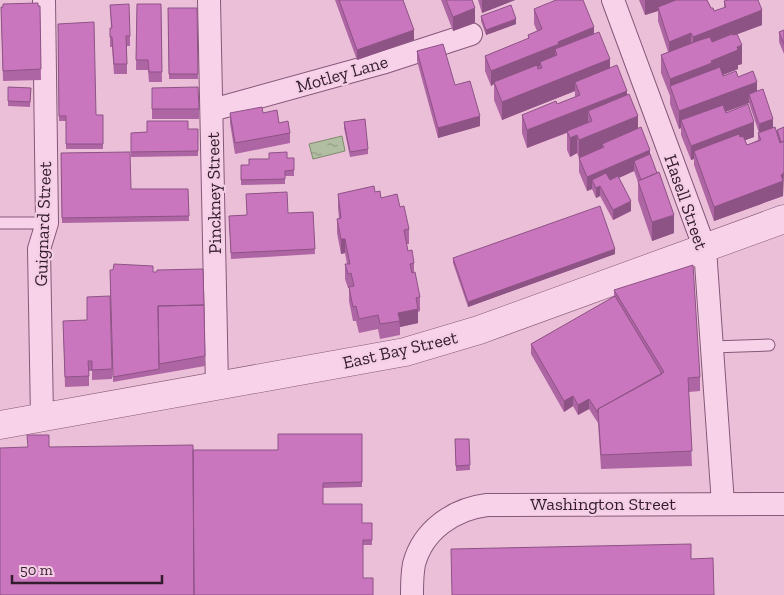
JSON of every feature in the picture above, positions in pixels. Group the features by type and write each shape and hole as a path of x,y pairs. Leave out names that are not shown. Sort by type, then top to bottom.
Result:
{"street":[{"name":"Guignard Street","path":"42,417 39,249 47,223 44,0"},
{"name":"Pinckney Street","path":"209,0 217,386"},
{"name":"Hasell Street","path":"613,0 705,249 723,504"},
{"name":"Motley Lane","path":"212,110 382,63 471,34"},
{"name":"East Bay Street","path":"0,425 405,352 479,330 784,219"},
{"name":"Washington Street","path":"412,595 413,567 417,554 431,532 451,515 474,506 487,504 784,504"}],"lane":[{"path":"0,223 47,223"},
{"path":"712,348 769,345"}],"water":[{"path":"342,136 345,151 313,159 309,144"}],"building":[{"path":"339,0 403,0 414,30 357,50"},
{"path":"446,0 472,0 475,8 453,17"},
{"path":"556,0 583,0 594,27 558,42 559,44 491,71 485,56 529,38 528,35 542,29 534,9"},
{"path":"676,0 707,0 714,11 726,7 724,1 728,0 758,0 762,10 693,37 691,33 669,42 658,7"},
{"path":"38,3 38,6 40,6 41,69 3,71 1,7 3,7 3,4"},
{"path":"129,4 130,36 126,36 127,64 114,64 112,37 110,37 110,28 112,28 110,5"},
{"path":"137,4 161,4 162,72 149,72 148,60 136,60"},
{"path":"511,5 516,19 486,30 481,16"},
{"path":"168,8 197,8 198,74 169,74"},
{"path":"94,22 96,115 103,115 103,144 66,144 66,116 59,116 58,24"},
{"path":"784,30 784,44 779,32"},
{"path":"599,32 610,59 502,102 494,82 537,65 538,69 542,68 540,62 557,55 555,49"},
{"path":"732,34 737,34 742,45 737,47 738,50 711,61 712,63 670,79 661,55 710,37 712,42"},
{"path":"443,44 455,85 470,81 480,116 438,128 417,51"},
{"path":"617,65 627,91 527,130 522,115 556,101 557,104 580,95 575,82"},
{"path":"720,67 723,76 736,71 738,77 753,71 757,82 679,111 670,86"},
{"path":"8,87 31,88 30,102 8,101"},
{"path":"198,87 199,109 152,109 152,88"},
{"path":"763,89 773,119 759,124 749,94"},
{"path":"629,94 638,116 579,140 577,135 570,138 567,131 592,121 588,111"},
{"path":"748,104 754,122 691,146 681,120 723,105 726,113"},
{"path":"262,107 263,113 277,110 279,123 288,121 290,133 235,143 230,113"},
{"path":"365,119 368,149 350,152 344,122"},
{"path":"147,121 188,121 188,129 198,129 198,151 131,152 131,133 147,132"},
{"path":"641,127 650,150 587,177 579,158 604,147 602,144"},
{"path":"775,127 780,143 784,141 784,173 781,175 783,181 714,207 694,151 739,134 740,137 743,136 747,145 761,140 758,133"},
{"path":"784,127 784,141 781,142 777,130"},
{"path":"130,152 131,189 188,189 189,216 62,218 61,153"},
{"path":"287,152 287,158 294,158 294,170 285,171 285,179 241,180 241,165 249,165 249,159 269,159 269,153"},
{"path":"650,154 657,173 641,180 634,161"},
{"path":"659,172 674,215 652,222 638,181"},
{"path":"606,173 610,180 618,176 631,201 613,210 600,186 596,188 592,180"},
{"path":"374,186 375,192 380,191 381,198 397,194 400,207 404,206 409,229 404,230 408,251 412,250 414,263 410,264 412,273 415,272 420,297 416,298 418,309 398,313 400,321 380,324 378,315 359,319 356,306 353,307 349,287 354,286 351,273 348,274 345,264 350,264 345,239 341,239 337,219 341,218 338,194"},
{"path":"287,192 288,213 313,212 315,249 231,253 229,216 247,215 246,194"},
{"path":"600,206 615,249 468,302 453,258"},
{"path":"114,264 153,266 153,272 157,272 157,270 203,269 204,305 158,306 159,369 113,377 110,270 113,270"},
{"path":"693,265 700,377 688,378 692,451 601,455 598,409 664,372 614,290"},
{"path":"110,296 112,369 92,370 92,361 88,361 89,376 65,377 63,321 87,320 87,297"},
{"path":"615,296 662,374 598,409 598,413 589,399 578,405 573,396 564,401 531,344"},
{"path":"204,305 205,356 159,364 158,306"},
{"path":"278,434 362,434 362,482 323,483 323,504 362,504 362,523 372,523 372,540 363,540 363,578 373,578 373,595 194,595 193,450 278,450"},
{"path":"27,435 49,435 49,447 193,445 194,595 0,595 0,448 28,447"},
{"path":"455,439 469,439 470,465 456,466"},
{"path":"691,544 691,559 713,558 714,595 452,595 451,549"}]}
